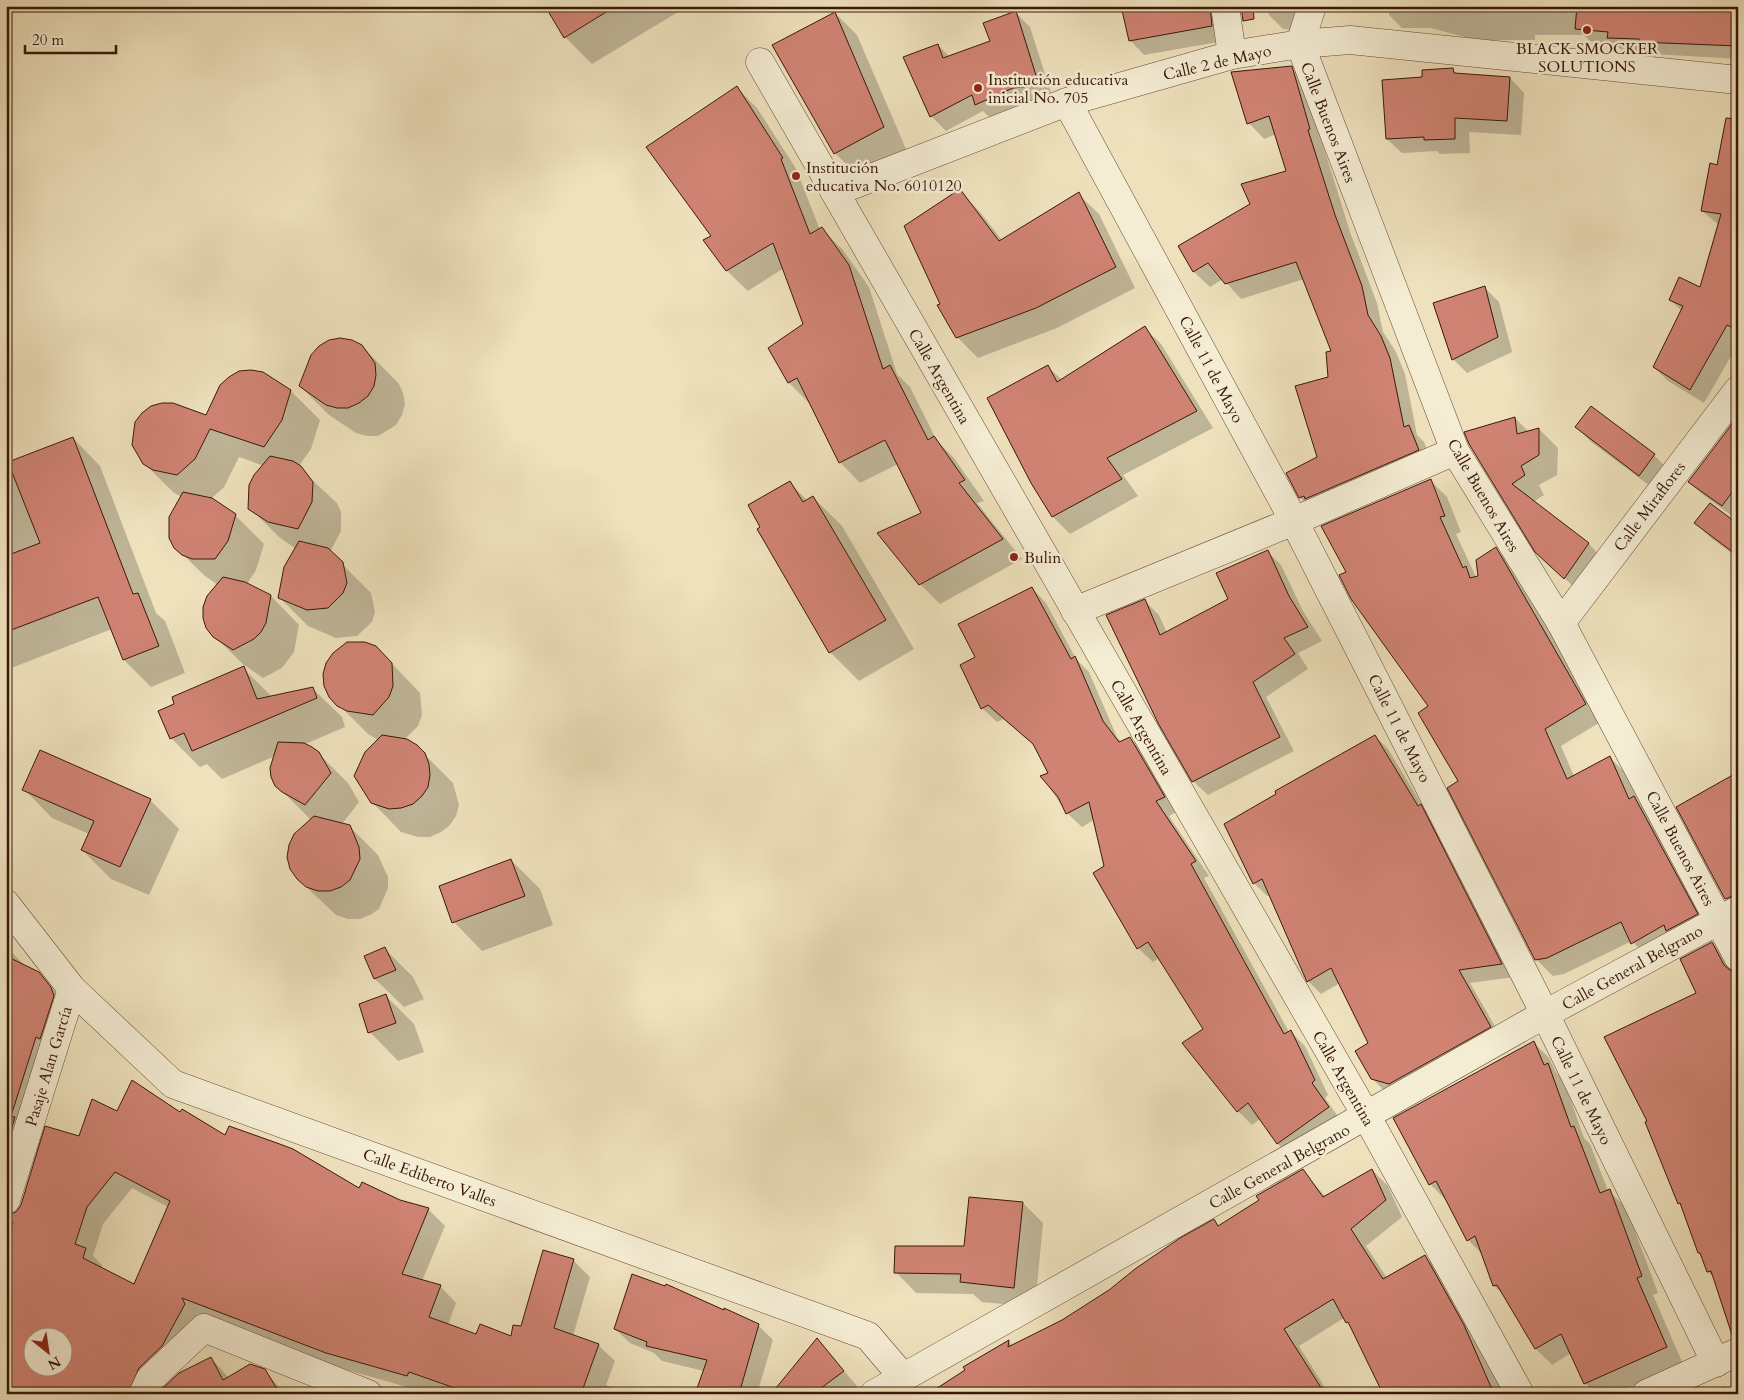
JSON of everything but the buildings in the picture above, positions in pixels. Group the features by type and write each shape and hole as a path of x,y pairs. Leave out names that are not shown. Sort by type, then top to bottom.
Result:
{"street":[{"path":"1225,6 1232,55"},
{"name":"Calle Buenos Aires","path":"1312,6 1300,44 1455,451 1561,623 1728,915 1738,958"},
{"name":"Calle 2 de Mayo","path":"835,192 1067,102 1232,55 1300,44 1350,40 1738,80"},
{"name":"Calle Argentina","path":"760,62 1367,1117 1520,1394"},
{"name":"Calle 11 de Mayo","path":"1067,102 1294,521 1545,1014 1727,1357"},
{"name":"Calle Miraflores","path":"1561,623 1738,390"},
{"path":"1075,611 1294,521 1455,451"},
{"name":"Calle Ediberto Valles","path":"6,904 72,989 173,1084 868,1336 902,1376"},
{"name":"Calle General Belgrano","path":"874,1394 902,1376 1367,1117 1545,1014 1728,915"},
{"name":"Pasaje Alan García","path":"6,1200 72,989"},
{"path":"143,1394 150,1379 204,1328 368,1394"},
{"path":"1646,1394 1727,1357"}],"place":[{"name":"BLACK SMOCKER SOLUTIONS","path":"1587,30"},
{"name":"Institución educativa inicial No. 705","path":"978,88"},
{"name":"Institución educativa No. 6010120","path":"796,176"},
{"name":"Bulin","path":"1014,557"}]}
